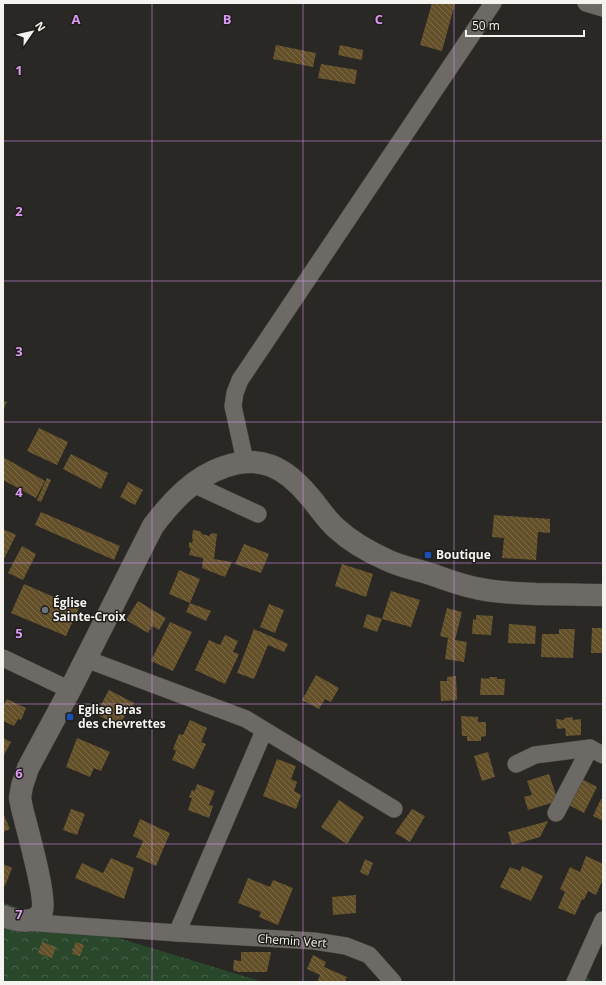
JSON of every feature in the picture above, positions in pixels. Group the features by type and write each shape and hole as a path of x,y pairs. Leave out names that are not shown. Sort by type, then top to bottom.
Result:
{"main road":[{"path":"12,918 37,917 41,913 43,902 20,798 28,768 70,690 153,526 167,507 193,484 216,470 234,463 246,461 258,461 271,465 288,475 308,494 336,528 365,548 388,561 476,588 510,593 603,595"}],"street":[{"path":"246,461 233,406 235,393 240,380 493,3"},
{"path":"586,3 603,8"},
{"path":"193,484 258,514"},
{"path":"3,658 70,690"},
{"path":"86,659 246,720 394,809"},
{"path":"178,934 264,731"},
{"path":"516,764 535,755 596,751"},
{"path":"556,813 596,751"},
{"name":"Chemin Vert","path":"12,918 178,934 314,941 346,946 369,956 392,982"},
{"path":"575,982 603,920"}],"green space":[{"path":"3,903 263,982 3,982"},
{"path":"580,973 594,982 437,982 575,981"}],"building":[{"path":"432,3 455,3 442,51 420,45"},
{"path":"276,45 316,53 313,67 273,59"},
{"path":"340,45 363,50 362,60 338,55"},
{"path":"321,64 357,70 355,84 318,78"},
{"path":"3,401 7,402 3,410"},
{"path":"39,428 68,442 57,465 27,451"},
{"path":"71,454 108,473 101,489 63,469"},
{"path":"3,457 45,481 36,498 3,480"},
{"path":"47,478 51,480 41,502 37,500"},
{"path":"128,482 143,490 135,505 120,497"},
{"path":"41,512 120,546 114,560 35,525"},
{"path":"494,515 550,519 550,533 538,532 536,560 502,558 504,538 492,537"},
{"path":"3,529 16,535 3,561"},
{"path":"193,530 200,531 202,534 209,536 212,533 217,534 214,559 232,562 225,577 202,568 203,558 189,555 191,548 189,548 189,542 192,543 193,540"},
{"path":"244,544 269,554 261,573 235,564"},
{"path":"22,546 36,554 23,580 8,573"},
{"path":"342,564 373,574 366,597 335,586"},
{"path":"179,570 200,579 190,603 169,594"},
{"name":"Église Sainte-Croix","path":"24,584 79,608 66,636 11,613"},
{"path":"391,591 420,600 411,627 382,619"},
{"path":"138,601 166,618 159,630 152,626 148,633 126,620"},
{"path":"190,603 211,611 206,621 186,612"},
{"path":"269,604 284,610 275,633 260,627"},
{"path":"447,608 462,612 455,640 467,642 464,662 445,659 448,638 440,636"},
{"path":"367,614 382,619 377,632 363,627"},
{"path":"476,615 493,616 491,635 472,634 473,619 476,620"},
{"path":"170,622 192,632 173,671 151,661"},
{"path":"509,624 536,626 535,644 508,643"},
{"path":"592,628 603,628 603,653 591,653"},
{"path":"254,629 288,644 284,652 268,645 254,679 237,673"},
{"path":"559,629 575,629 573,658 541,657 542,634 559,634"},
{"path":"225,635 238,641 233,652 239,654 225,684 195,670 209,640 220,645"},
{"path":"316,675 339,688 331,702 325,699 319,709 302,700"},
{"path":"456,676 457,700 441,701 440,681 447,681 447,677"},
{"path":"489,677 505,679 504,695 480,695 481,678 489,679"},
{"path":"109,690 134,703 129,713 127,712 119,726 96,714"},
{"path":"7,699 26,708 21,720 18,719 14,726 3,721 3,706"},
{"path":"461,716 478,717 478,722 486,722 486,736 481,737 481,741 467,741 467,736 462,736"},
{"path":"573,717 573,720 581,719 581,735 566,736 565,728 557,729 556,719 564,720 564,718"},
{"path":"190,720 207,728 201,742 206,744 194,769 172,760 176,751 173,749 179,734 183,735"},
{"path":"3,738 11,742 4,755 3,754"},
{"path":"77,738 110,752 101,771 94,768 90,777 66,767"},
{"path":"488,752 495,777 482,781 474,756"},
{"path":"277,759 296,766 291,779 297,782 294,791 301,795 296,809 263,796"},
{"path":"549,774 558,801 528,810 524,797 532,795 527,781"},
{"path":"580,778 597,787 584,813 567,804"},
{"path":"197,784 215,791 209,805 213,806 209,818 188,810 192,798 189,797 192,790 195,791"},
{"path":"601,799 603,800 603,821 593,816"},
{"path":"339,800 364,817 347,844 321,827"},
{"path":"71,809 85,814 77,835 63,830"},
{"path":"412,809 425,816 410,842 395,833"},
{"path":"3,813 10,829 3,832"},
{"path":"140,819 170,833 156,866 136,857 143,841 133,836"},
{"path":"548,821 540,837 512,845 508,832"},
{"path":"586,856 603,864 603,879 596,895 588,891 584,900 582,899 575,915 558,908 565,892 560,889 570,867 580,872"},
{"path":"111,858 134,868 124,899 75,878 82,863 103,873"},
{"path":"365,859 373,863 368,876 360,872"},
{"path":"3,864 12,868 5,886 3,885"},
{"path":"522,866 543,876 531,901 500,887 510,867 520,871"},
{"path":"248,878 270,887 273,880 293,888 278,925 259,917 261,912 238,903"},
{"path":"356,895 356,913 333,915 332,897"},
{"path":"42,942 56,947 52,958 38,953"},
{"path":"76,942 84,945 80,956 72,954"},
{"path":"241,952 271,952 267,972 238,972 233,970 234,960 241,961"},
{"path":"313,955 326,962 324,967 347,977 345,982 317,982 320,975 307,969"}],"place":[{"name":"Boutique","path":"428,555"},
{"name":"Église Sainte-Croix","path":"45,610"},
{"name":"Eglise Bras des chevrettes","path":"70,717"}]}
